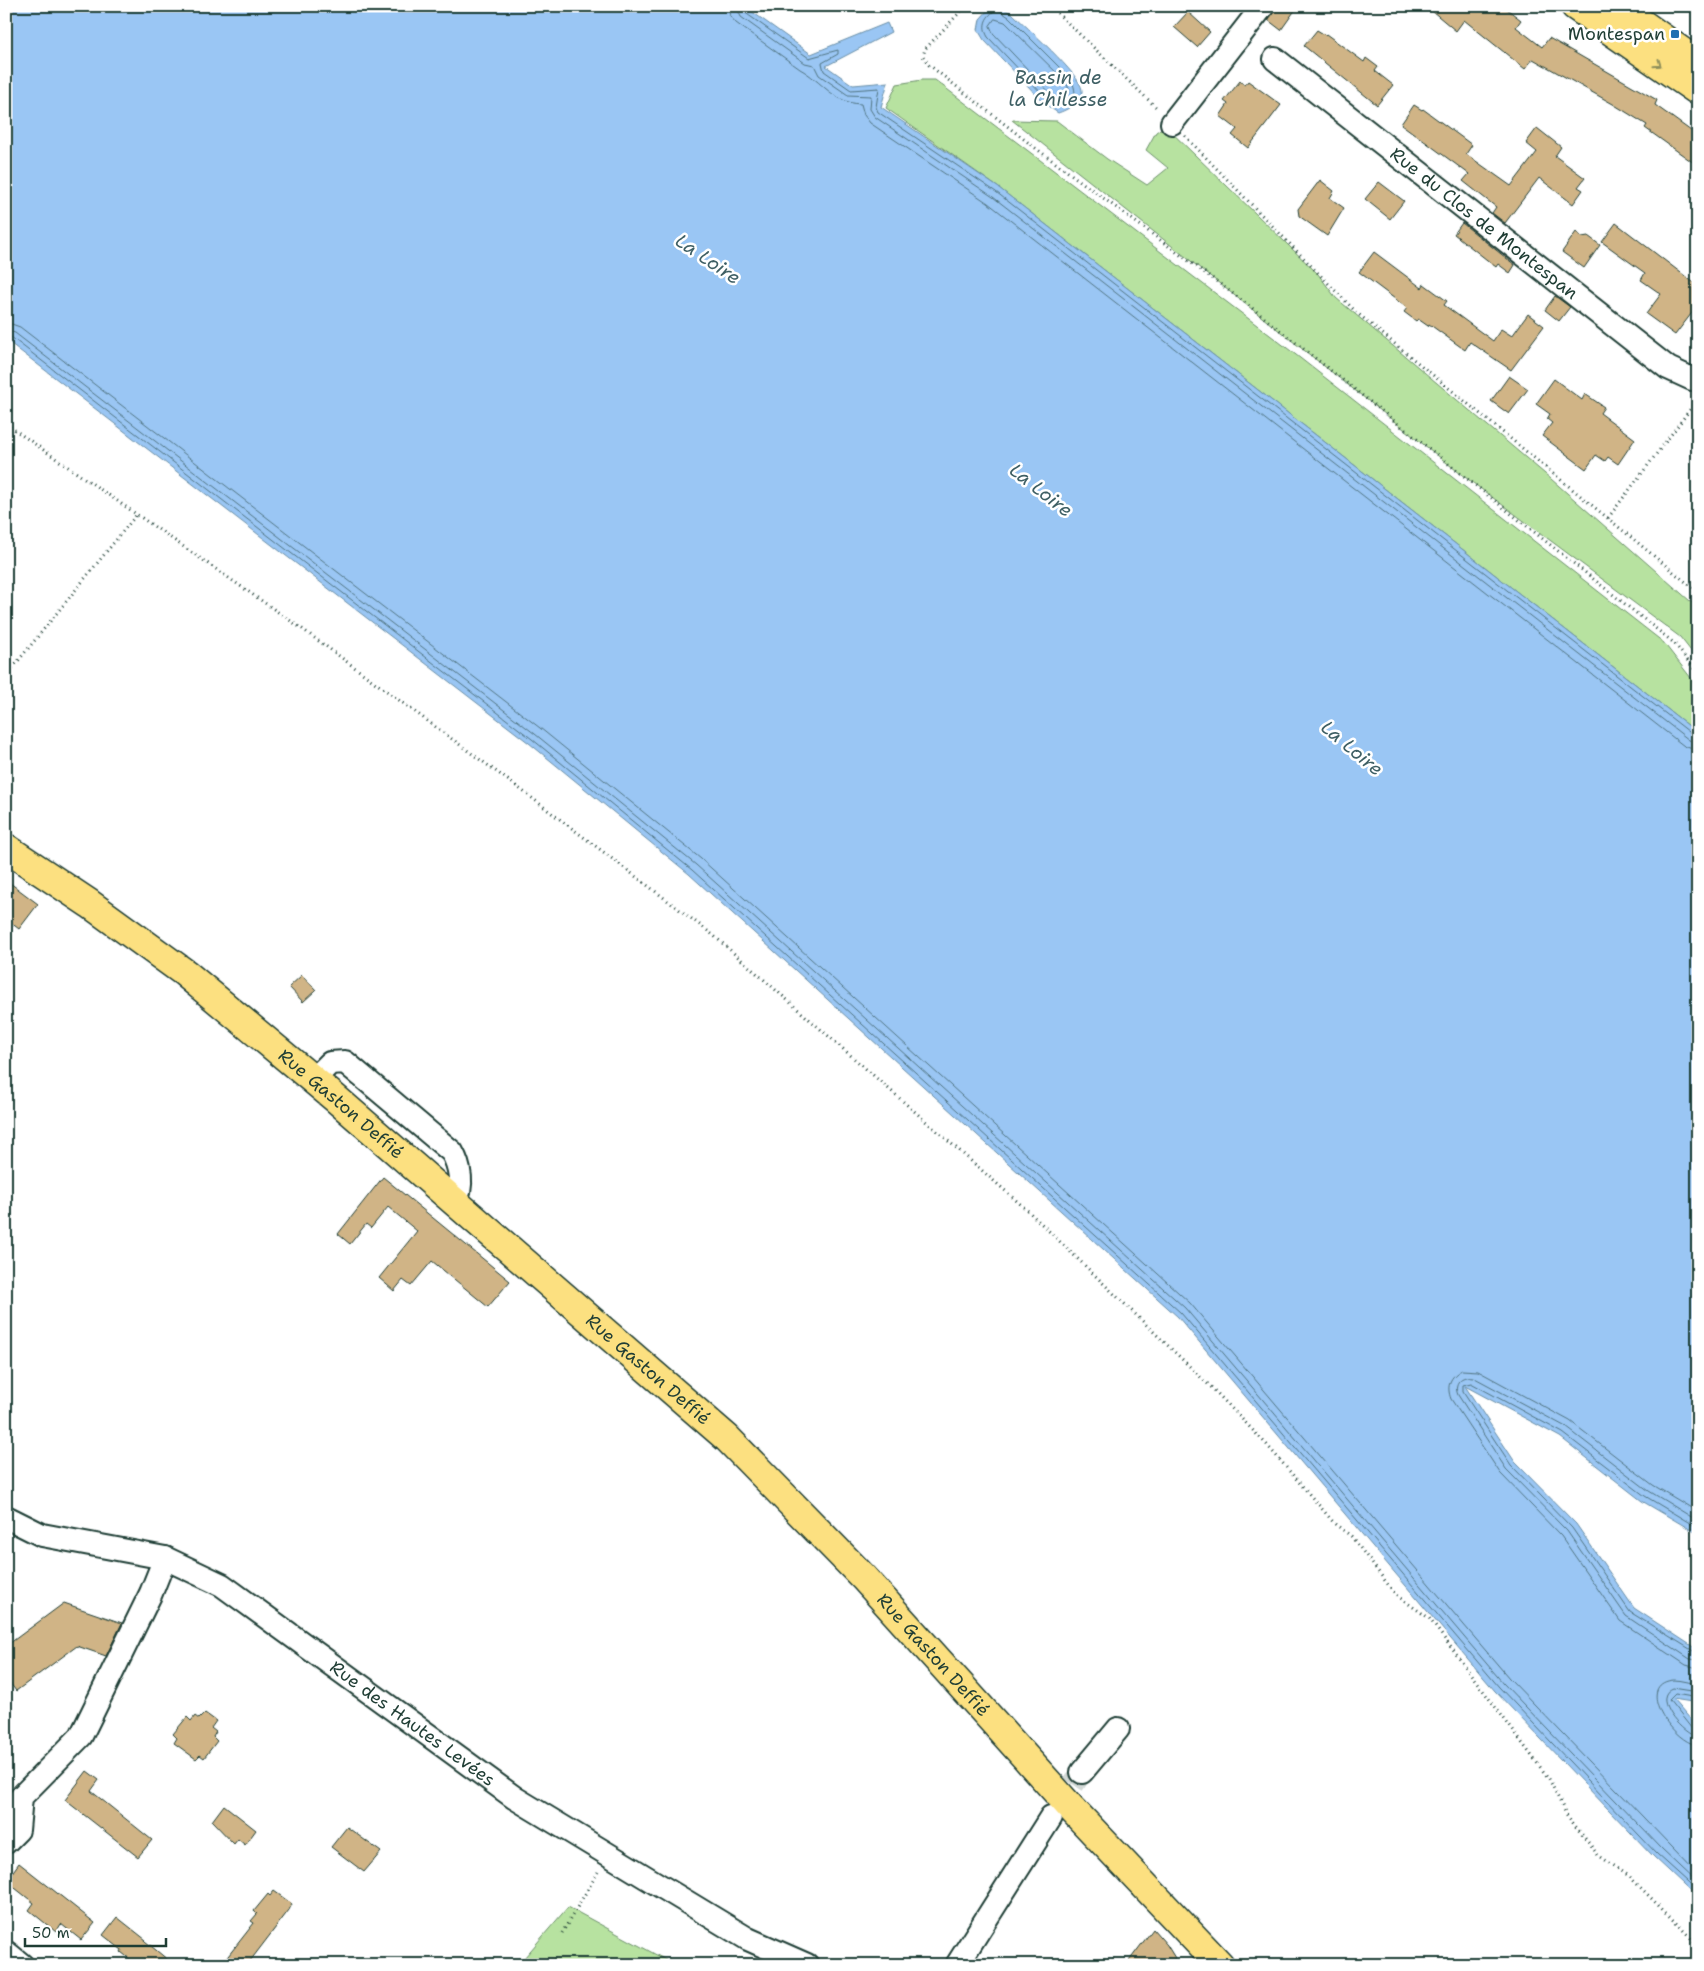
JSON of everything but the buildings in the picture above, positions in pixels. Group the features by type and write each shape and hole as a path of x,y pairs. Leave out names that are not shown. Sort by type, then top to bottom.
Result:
{"main road":[{"path":"1575,6 1698,91"},
{"path":"1617,6 1698,62"},
{"name":"Rue Gaston Deffié","path":"6,848 90,904 185,973 455,1201 727,1438 864,1578 1065,1802 1220,1965"}],"street":[{"path":"1172,123 1263,6"},
{"name":"Rue du Clos de Montespan","path":"1275,60 1668,368 1692,379 1698,379"},
{"path":"313,1080 330,1063 345,1062 372,1083 452,1152 458,1163 460,1192 455,1201"},
{"name":"Rue des Hautes Levées","path":"6,1518 42,1535 165,1558 222,1585 515,1798 748,1939 807,1965"},
{"path":"6,1842 18,1830 21,1797 81,1736 151,1593 165,1558"},
{"path":"1082,1772 1118,1729"},
{"path":"958,1965 1051,1817"},
{"path":"6,1952 22,1965"}],"path":[{"path":"961,6 961,11 924,49 923,56 929,65 1034,147 1262,316 1674,643 1698,674"},
{"path":"1050,6 1172,123 1357,313 1698,592"},
{"path":"1608,518 1698,399"},
{"path":"6,424 309,634 528,795 713,935 1026,1209 1213,1389 1267,1445 1335,1524 1351,1536 1396,1595 1429,1618 1549,1779 1566,1814 1598,1855 1629,1876 1698,1945"},
{"path":"6,676 137,514"},
{"path":"562,1933 608,1854"}],"green space":[{"path":"935,80 1291,351 1663,642 1698,687 1698,733 999,188 886,108 897,84"},
{"path":"1012,120 1057,121 1107,159 1147,185 1168,168 1146,150 1156,132 1165,126 1318,274 1336,298 1551,479 1698,608 1698,660 1680,637 1461,474"},
{"path":"568,1907 675,1965 518,1965"}],"water":[{"name":"La Loire","path":"6,6 744,6 811,54 887,23 891,32 826,66 853,85 888,82 881,107 999,188 1698,733 1698,1534 1642,1501 1560,1437 1465,1386 1515,1462 1576,1524 1634,1608 1698,1650 1698,1703 1673,1699 1698,1728 1698,1898 1654,1857 1495,1691 1178,1317 689,874 529,743 6,340"},
{"name":"Bassin de la Chilesse","path":"1000,7 1012,13 1072,73 1082,90 1080,98 1074,105 1058,113 1045,104 984,40 978,30 980,19 989,9"}],"tunnel":[{"path":"1055,1812 1082,1772"}],"place":[{"name":"Montespan","path":"1675,34"}]}
